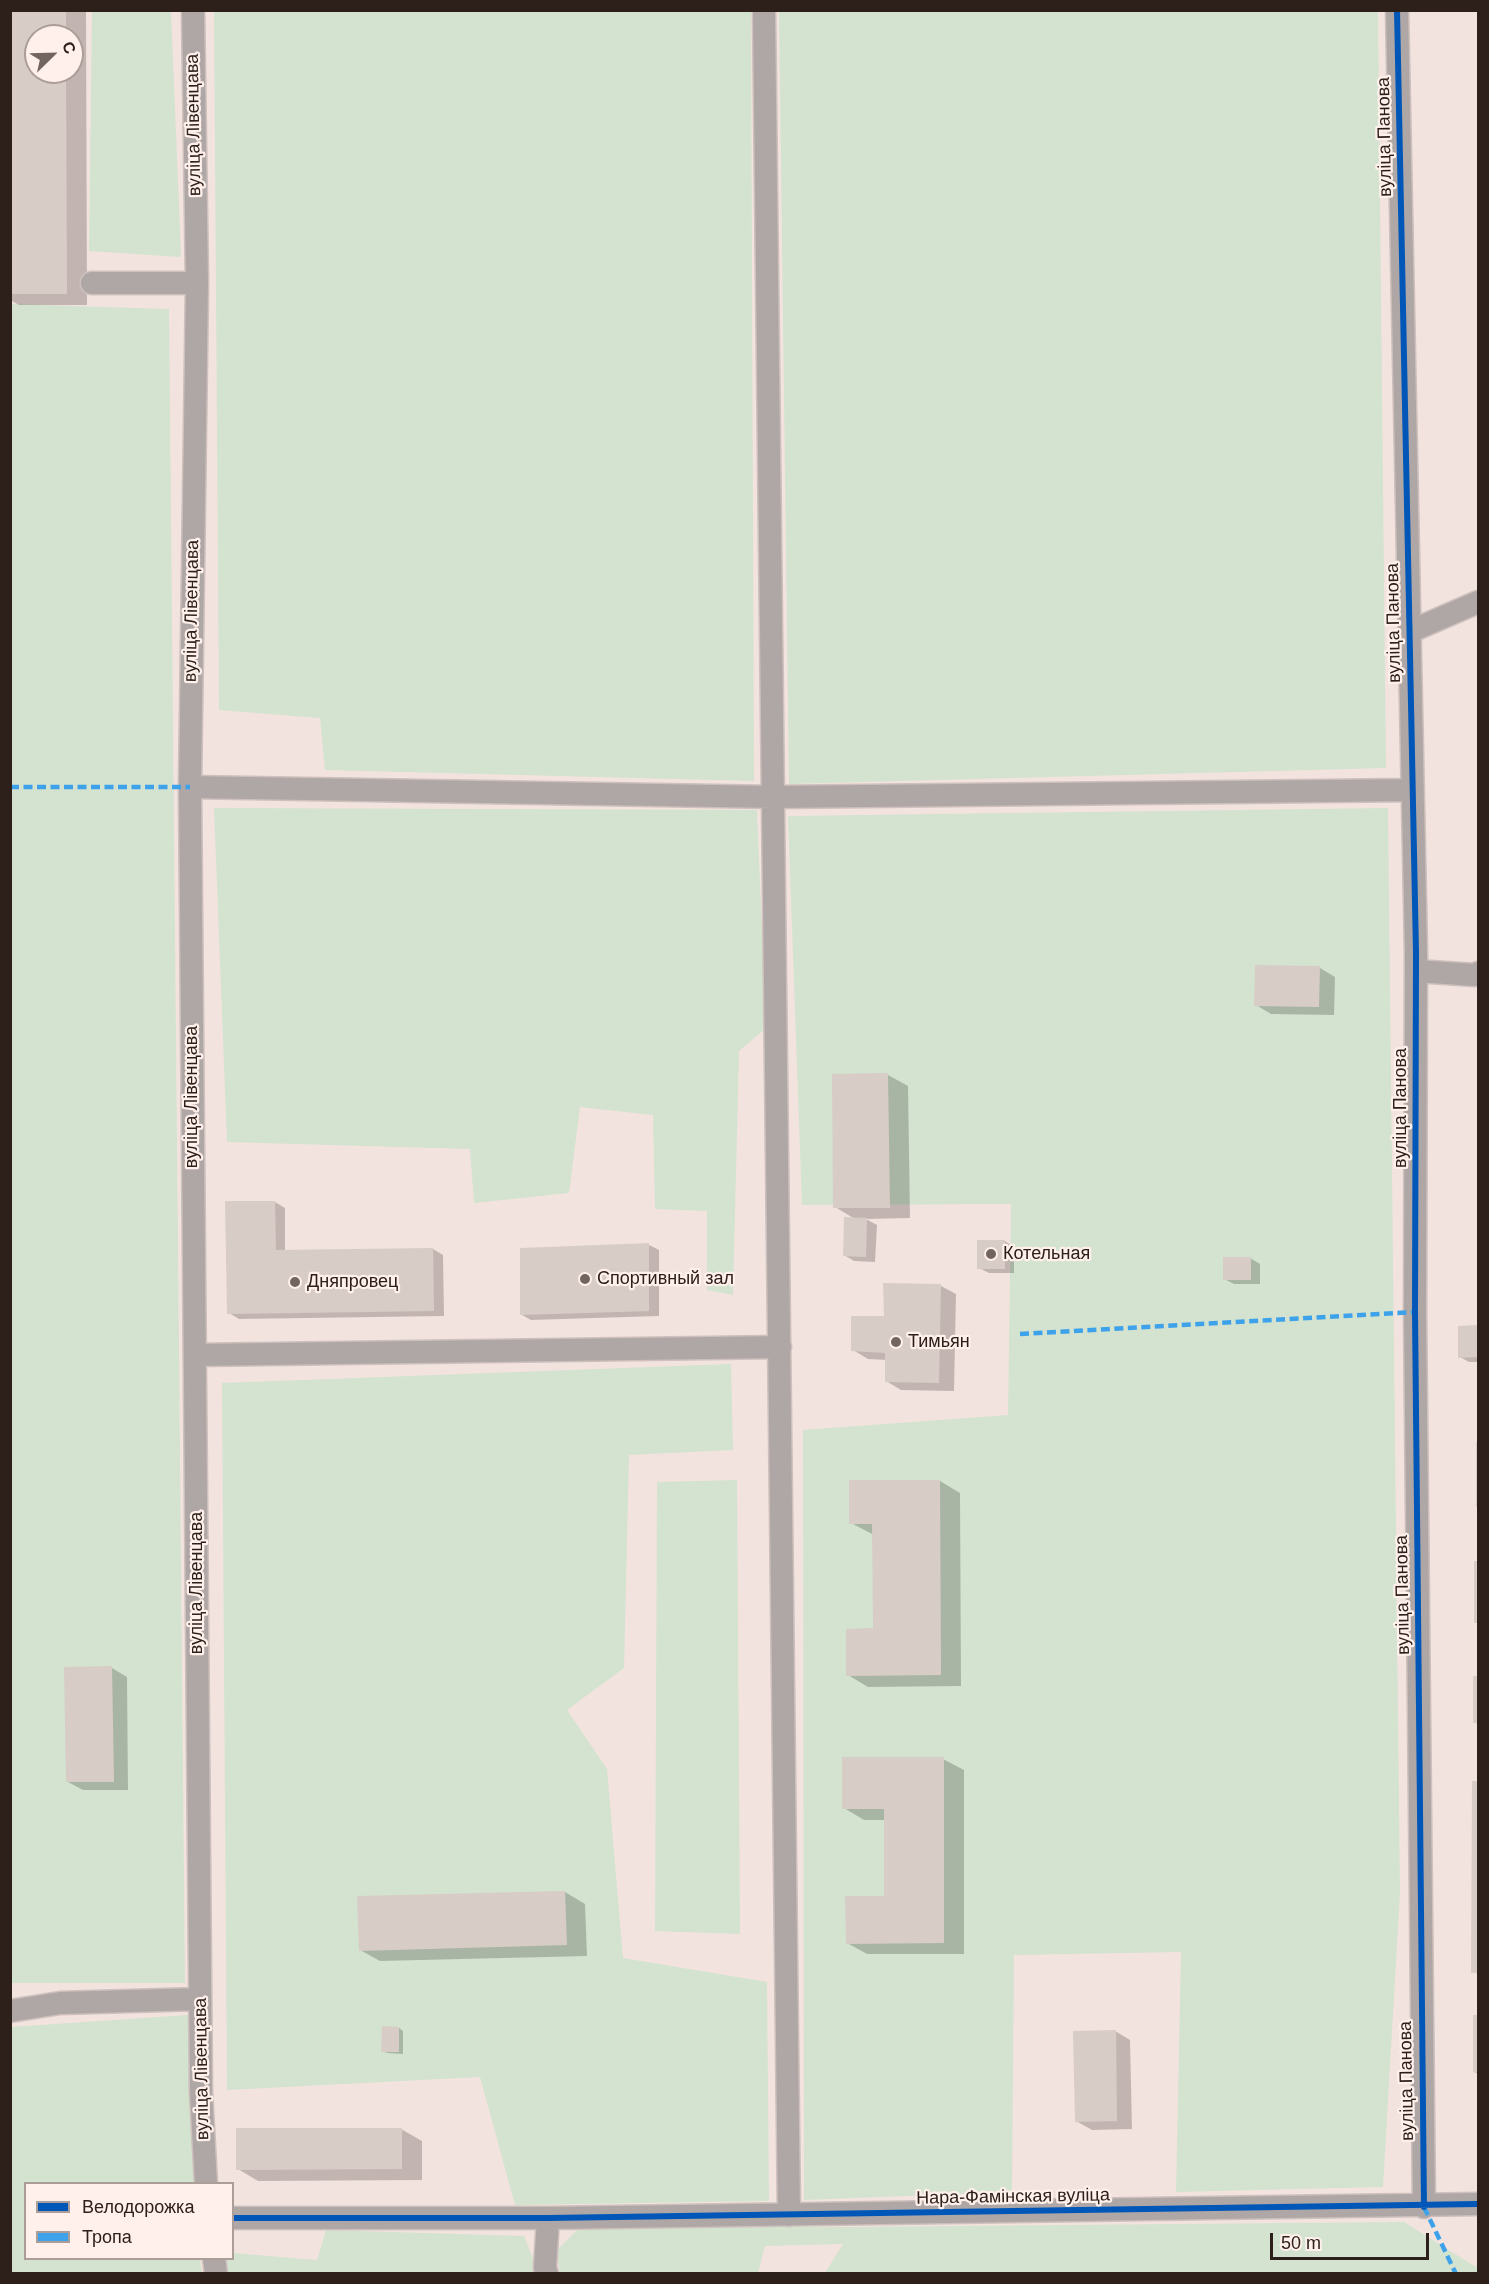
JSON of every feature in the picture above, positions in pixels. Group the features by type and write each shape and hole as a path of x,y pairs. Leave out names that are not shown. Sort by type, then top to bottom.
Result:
{"street":[{"name":"вуліца Лівенцава","path":"193,10 197,283 190,787 201,2092 206,2182"},
{"path":"764,10 789,2215"},
{"name":"вуліца Панова","path":"1398,10 1416,970 1415,1324 1424,2207"},
{"path":"92,284 197,283"},
{"path":"1409,632 1479,602"},
{"path":"190,787 774,797 1412,790"},
{"path":"1416,970 1475,975 1479,973"},
{"path":"195,1355 780,1347"},
{"path":"10,2011 60,2003 200,1999"},
{"name":"Нара-Фамінская вуліца","path":"234,2218 548,2218 1424,2207 1479,2204"},
{"path":"547,2274 545,2268 548,2218"}],"green space":[{"path":"92,11 171,11 181,257 89,251"},
{"path":"214,11 751,11 754,781 325,770 320,718 219,710"},
{"path":"779,11 1378,11 1386,768 789,784"},
{"path":"11,304 169,309 185,1983 11,1983"},
{"path":"214,808 757,810 766,1028 739,1051 733,1295 707,1290 707,1211 655,1209 653,1115 580,1107 569,1193 474,1203 470,1149 227,1142"},
{"path":"1388,808 1400,1893 1383,2187 1176,2192 1181,1952 1014,1955 1012,2192 804,2200 803,1430 1008,1415 1011,1204 802,1205 788,816"},
{"path":"731,1364 733,1450 629,1455 624,1668 567,1710 607,1769 623,1958 767,1982 769,2201 515,2205 480,2077 227,2090 222,1383"},
{"path":"737,1480 740,1934 655,1931 657,1482"},
{"path":"188,2015 194,2182 24,2182 24,2260 200,2260 202,2273 11,2274 11,2027"},
{"path":"1404,2222 1476,2267 1478,2263 1478,2273 825,2273 843,2244 765,2246 758,2273 560,2274 557,2250 581,2226 843,2227"},
{"path":"326,2230 524,2236 539,2273 228,2274 226,2260 234,2260 234,2253 317,2260"}],"building":[{"path":"10,10 66,10 66,24 24,24 24,84 66,84 67,294 10,294"},
{"path":"1255,965 1320,966 1319,1007 1254,1006"},
{"path":"888,1073 890,1208 833,1208 832,1074"},
{"path":"225,1201 275,1201 276,1250 433,1248 434,1311 227,1314"},
{"path":"844,1217 867,1218 866,1257 843,1256"},
{"name":"Котельная","path":"977,1240 1005,1240 1005,1269 977,1269"},
{"name":"Спортивный зал","path":"649,1243 649,1311 520,1315 520,1248"},
{"path":"1223,1257 1251,1257 1251,1280 1223,1280"},
{"name":"Тимьян","path":"883,1283 941,1284 939,1383 885,1382 885,1353 851,1351 851,1316 884,1316"},
{"path":"1478,1325 1478,1357 1458,1358 1458,1326"},
{"path":"1476,1442 1478,1442 1478,1507 1476,1507"},
{"path":"849,1480 940,1480 941,1675 846,1676 846,1629 873,1628 872,1524 849,1524"},
{"path":"1474,1561 1478,1561 1478,1623 1474,1623"},
{"path":"112,1666 114,1782 66,1782 64,1667"},
{"path":"1473,1676 1478,1676 1478,1723 1473,1723"},
{"path":"842,1757 944,1757 944,1943 846,1944 845,1896 884,1896 884,1809 842,1809"},
{"path":"1472,1781 1478,1781 1478,1973 1471,1973"},
{"path":"565,1891 567,1945 359,1951 357,1896"},
{"path":"1473,2015 1478,2015 1478,2073 1473,2072"},
{"path":"382,2026 399,2027 399,2052 381,2052"},
{"path":"1116,2030 1117,2121 1075,2122 1073,2031"},
{"path":"236,2128 402,2128 402,2169 236,2170"}],"marked path":[{"path":"10,787 190,787"},
{"path":"1020,1334 1415,1312"},
{"path":"1424,2207 1456,2274"}],"cycle path":[{"path":"1397,10 1416,952 1415,1312 1424,2207"},
{"path":"234,2218 548,2218 1478,2204"}],"place":[{"name":"Котельная","path":"991,1254"},
{"name":"Спортивный зал","path":"585,1279"},
{"name":"Дняпровец","path":"295,1282"},
{"name":"Тимьян","path":"896,1342"}]}
